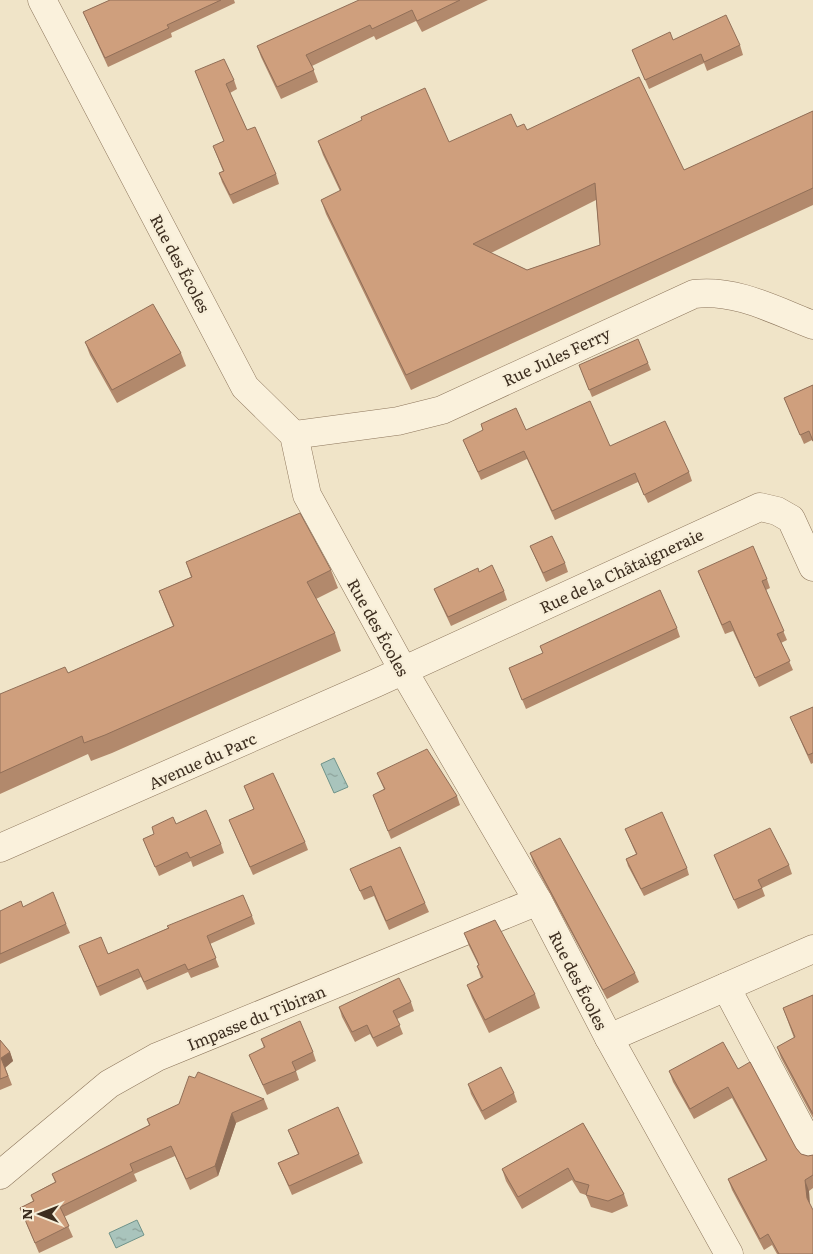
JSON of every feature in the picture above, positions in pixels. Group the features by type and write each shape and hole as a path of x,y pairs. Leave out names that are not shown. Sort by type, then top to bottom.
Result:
{"street":[{"name":"Rue des Écoles","path":"42,0 245,386 294,435 307,495 403,670 538,901 609,1038 729,1254"},
{"name":"Rue Jules Ferry","path":"294,435 398,421 442,410 694,294 715,292 737,296 813,325"},
{"name":"Rue de la Châtaigneraie","path":"403,670 760,506 777,511 791,519 813,567"},
{"name":"Avenue du Parc","path":"0,848 403,670"},
{"name":"Impasse du Tibiran","path":"0,1175 109,1084 157,1057 538,901"},
{"path":"609,1038 813,948"},
{"path":"726,987 813,1151"}],"water":[{"path":"334,758 348,787 334,793 321,764"},
{"path":"137,1220 144,1235 116,1248 109,1233"}],"building":[{"path":"110,0 221,0 167,25 169,28 105,58 83,12"},
{"path":"359,0 460,0 417,21 412,10 372,29 370,25 306,55 314,70 277,87 257,46"},
{"path":"726,15 740,45 704,62 701,54 645,80 632,50 670,32 673,40"},
{"path":"224,59 234,80 226,84 247,130 255,127 276,174 230,195 219,173 224,171 213,146 224,141 195,71"},
{"path":"639,77 684,170 813,111 813,188 406,375 321,200 341,190 318,141 362,120 361,117 425,88 449,142 511,114 517,127 524,124 527,130","holes":["595,183 600,245 527,270 473,244"]},
{"path":"153,304 181,353 112,390 85,342"},
{"path":"638,339 648,363 589,390 579,365"},
{"path":"813,385 813,441 809,431 800,435 784,398"},
{"path":"590,401 610,446 665,421 689,472 644,495 635,473 552,511 524,451 478,472 463,440 483,430 481,424 516,408 526,430"},
{"path":"300,513 331,570 307,582 335,633 105,735 84,743 82,736 0,773 0,694 65,667 68,673 174,626 159,591 192,577 186,562"},
{"path":"552,536 565,563 543,573 530,546"},
{"path":"753,546 767,579 762,581 784,631 777,634 790,661 755,678 730,621 722,625 698,571"},
{"path":"492,565 504,591 448,617 434,589 478,568 479,572"},
{"path":"660,590 677,628 522,700 509,668 543,653 540,646"},
{"path":"813,707 813,753 808,755 790,717"},
{"path":"427,749 457,796 388,831 373,795 385,789 377,773"},
{"path":"273,773 305,842 250,867 229,820 254,809 244,786"},
{"path":"206,810 221,844 190,858 187,852 155,867 143,839 154,834 152,827 173,817 176,824"},
{"path":"662,812 687,868 641,889 626,859 637,854 625,829"},
{"path":"770,828 789,865 758,880 762,888 734,900 714,855"},
{"path":"560,838 635,973 603,990 530,853"},
{"path":"400,847 425,903 386,921 371,886 360,891 350,869"},
{"path":"53,892 66,924 0,954 0,911 21,901 23,907"},
{"path":"243,895 252,916 207,936 216,958 188,970 185,964 144,982 138,969 97,987 79,946 101,937 108,954 169,928 167,926"},
{"path":"495,920 535,994 485,1020 467,985 483,977 464,933"},
{"path":"399,978 411,1002 393,1011 400,1025 373,1038 367,1025 352,1032 339,1007"},
{"path":"813,995 813,1114 777,1047 795,1037 783,1008"},
{"path":"300,1021 313,1052 292,1062 296,1071 263,1085 249,1055 265,1047 261,1039"},
{"path":"0,1040 10,1052 1,1058 8,1076 0,1079"},
{"path":"723,1042 738,1069 750,1062 796,1148 801,1154 813,1155 813,1175 805,1180 807,1198 813,1210 813,1254 779,1254 768,1234 760,1239 728,1179 767,1160 728,1087 690,1109 669,1071"},
{"path":"501,1067 514,1093 482,1111 468,1084"},
{"path":"198,1072 264,1099 232,1113 215,1166 186,1179 171,1146 130,1164 133,1171 60,1207 69,1226 35,1243 20,1208 34,1201 31,1195 56,1182 52,1174 150,1125 147,1119 179,1104 189,1076 195,1078"},
{"path":"338,1107 359,1154 289,1186 278,1163 299,1154 288,1130"},
{"path":"583,1123 624,1194 608,1201 586,1195 589,1185 575,1181 568,1168 518,1197 502,1169"}]}
